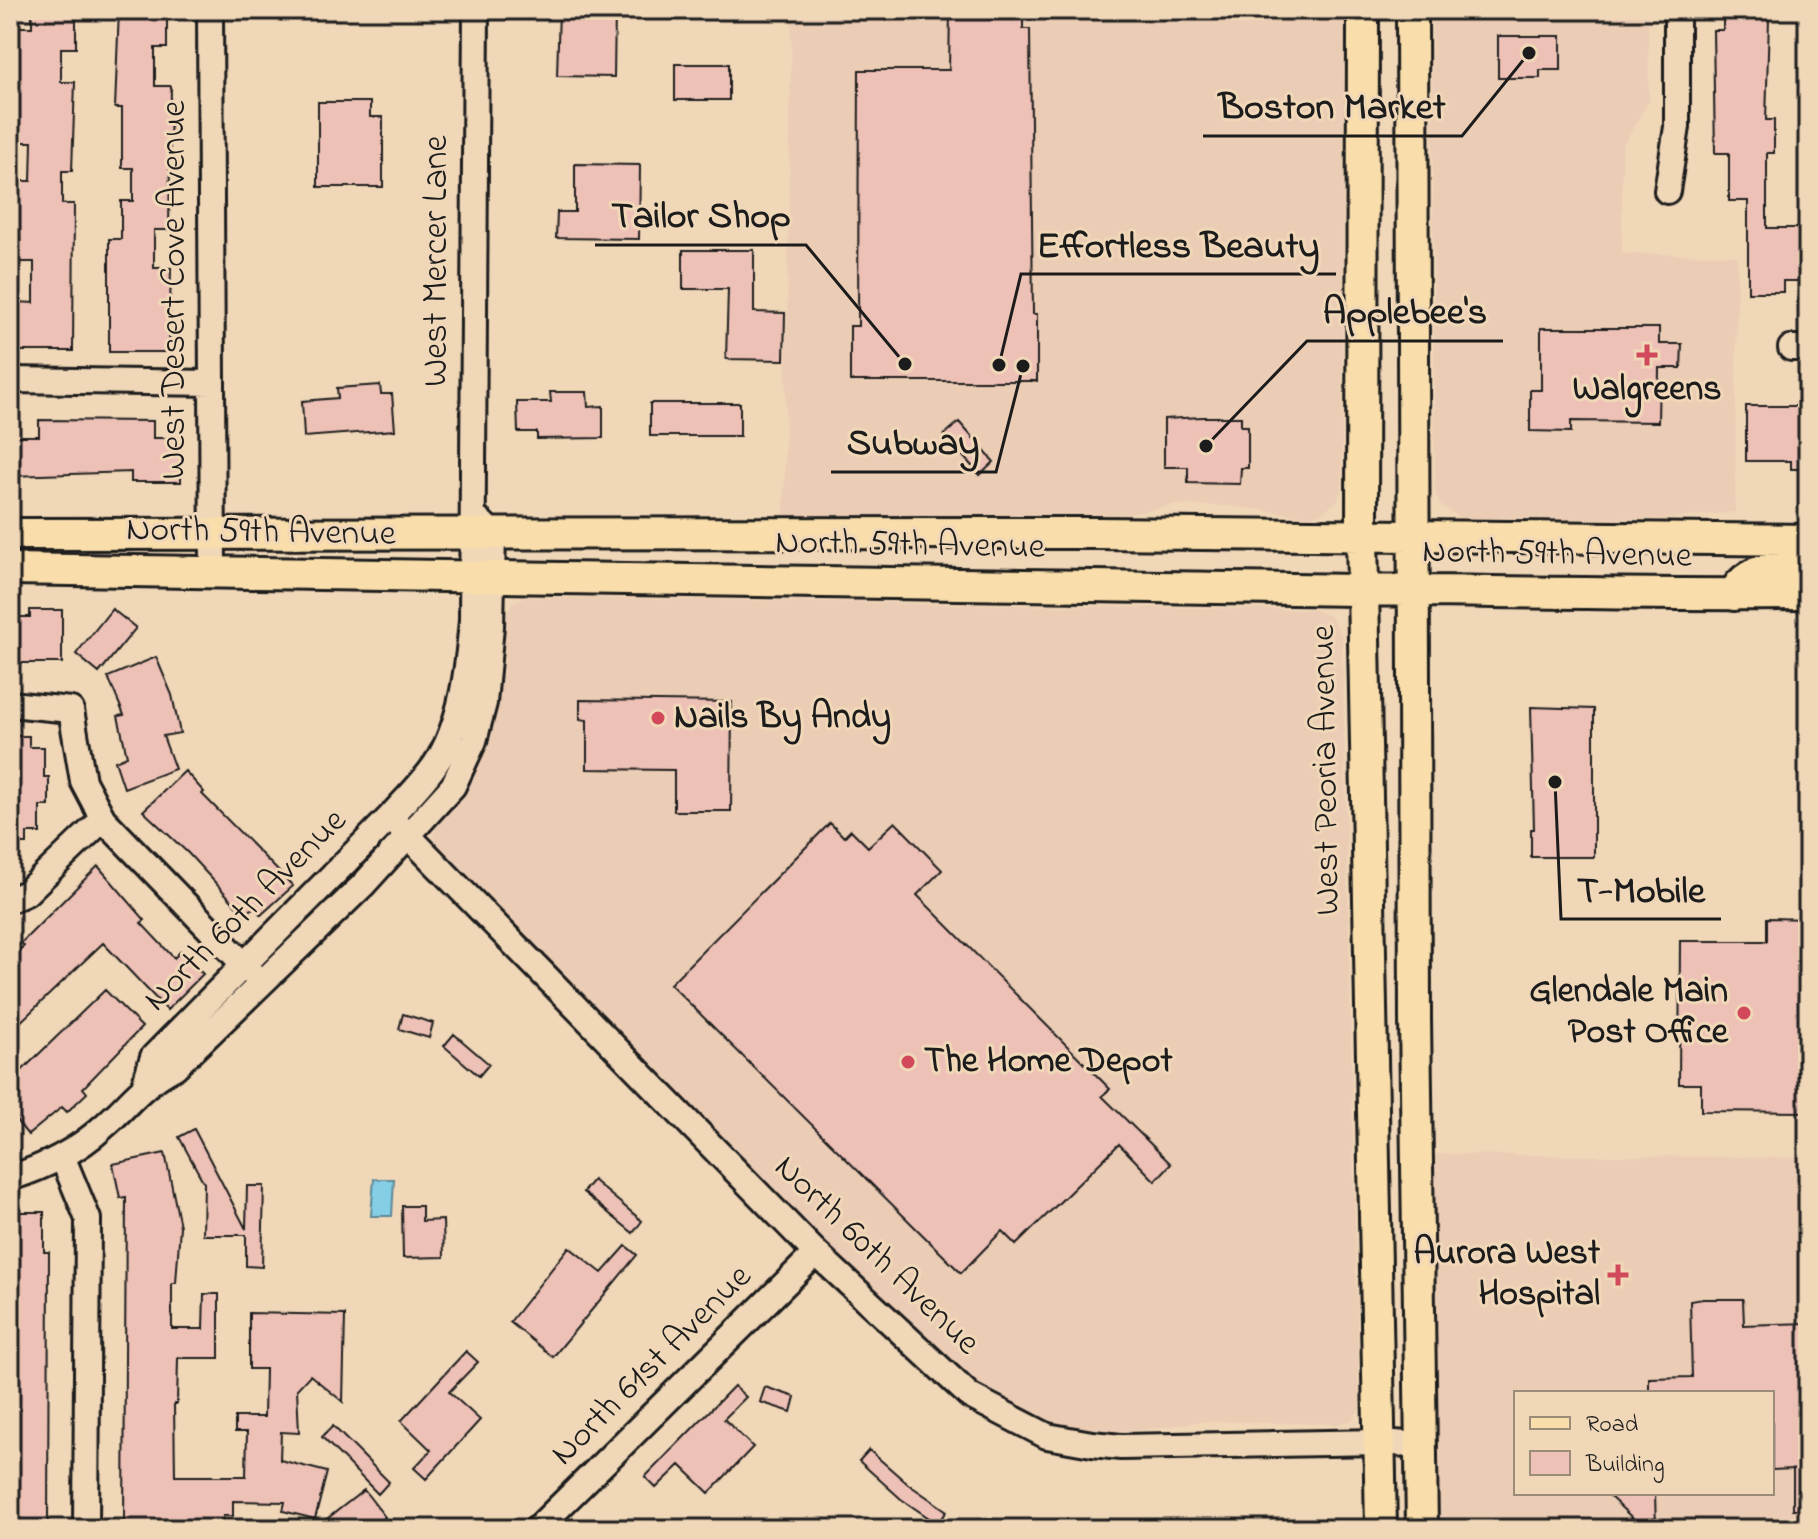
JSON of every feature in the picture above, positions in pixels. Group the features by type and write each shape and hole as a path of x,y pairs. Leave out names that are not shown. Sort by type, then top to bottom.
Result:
{"main road":[{"name":"West Peoria Avenue","path":"1363,10 1362,535 1381,1529"},
{"path":"1412,10 1416,535 1415,1007 1422,1529"},
{"name":"North 59th Avenue","path":"10,534 213,535 478,526 1808,540"},
{"path":"1734,595 1736,587 1752,575 1779,567 1808,565"},
{"name":"North 59th Avenue","path":"10,569 1416,591 1808,594"},
{"path":"1370,1008 1415,1007"}],"street":[{"name":"West Desert Cove Avenue","path":"210,10 213,570"},
{"name":"West Mercer Lane","path":"409,838 453,786 474,741 488,669 478,526 476,10"},
{"path":"1667,191 1677,127 1677,10"},
{"path":"10,380 212,383"},
{"name":"West Mercer Lane","path":"390,817 422,781 447,740 466,672 472,620 482,576"},
{"path":"10,704 71,710 83,781 103,819 261,984"},
{"name":"North 60th Avenue","path":"145,1083 153,1057 390,817 816,1253 945,1376 998,1413 1047,1436 1121,1447 1380,1442 1421,1445"},
{"path":"10,900 26,893 103,819"},
{"name":"North 60th Avenue","path":"10,1178 62,1156 105,1126 145,1083 175,1067 409,838"},
{"path":"62,1156 88,1219 86,1529"},
{"name":"North 61st Avenue","path":"537,1529 816,1253"}],"shaded area":[{"path":"792,10 1344,10 1342,488 1337,501 1320,514 1308,516 1230,506 1171,505 1131,514 784,517"},
{"path":"1432,10 1648,10 1649,100 1622,147 1622,254 1737,255 1735,512 1664,519 1461,518 1440,505 1435,491"},
{"path":"524,597 1316,610 1330,617 1342,635 1359,1409 1351,1420 1339,1424 1204,1421 1144,1430 1087,1431 1022,1414 963,1379 923,1342 439,847 433,837 438,821 469,776 494,716 504,671 506,618 511,604"},
{"name":"Aurora West Hospital","path":"1426,1154 1808,1158 1808,1529 1432,1529"}],"water":[{"path":"374,1179 394,1179 392,1216 371,1216"}],"building":[{"path":"32,10 76,10 76,48 61,48 61,82 75,82 72,171 62,171 62,204 74,204 73,351 17,351 18,302 34,303 34,262 15,262 15,241 20,241 15,181 31,181 32,142 16,142 15,27 32,27"},
{"path":"119,10 167,10 167,48 155,48 155,86 171,86 169,230 154,230 154,268 171,268 169,352 109,352 109,239 121,239 121,201 133,201 133,168 122,168 122,108 115,108"},
{"path":"559,10 615,10 614,77 557,76"},
{"path":"950,10 1023,10 1023,29 1030,29 1033,314 1037,314 1037,381 850,381 850,326 858,326 859,70 949,70"},
{"path":"1723,19 1769,19 1766,120 1774,120 1774,153 1767,153 1767,228 1808,228 1808,281 1783,281 1783,292 1748,292 1748,201 1729,201 1729,153 1715,153 1713,30 1723,30"},
{"path":"1498,36 1561,36 1561,70 1540,70 1540,78 1498,78"},
{"path":"675,64 729,64 729,100 675,100"},
{"path":"318,102 370,102 370,117 383,117 383,187 318,187"},
{"path":"575,164 640,165 639,239 556,238 557,212 575,212"},
{"path":"683,250 754,250 754,312 785,313 784,360 726,359 728,289 683,289"},
{"name":"Walgreens","path":"1541,328 1659,328 1659,344 1682,344 1681,368 1659,368 1658,422 1571,421 1571,432 1530,431 1530,390 1541,390"},
{"path":"380,385 381,394 392,394 395,430 304,437 302,401 338,398 337,388"},
{"path":"550,392 587,392 588,407 603,406 603,438 537,439 537,432 518,432 517,402 551,402"},
{"path":"650,403 740,403 740,436 650,436"},
{"path":"1746,406 1808,406 1808,469 1791,469 1791,461 1746,461"},
{"path":"1241,417 1241,426 1248,426 1248,468 1241,468 1240,484 1188,483 1188,467 1164,467 1164,419"},
{"path":"39,420 153,421 153,438 181,438 181,482 131,482 131,472 11,476 11,436 39,436"},
{"path":"959,422 994,462 980,475 944,435"},
{"path":"112,609 136,628 99,673 76,654"},
{"path":"30,610 62,610 62,663 10,663 10,617 30,617"},
{"path":"156,657 172,695 180,733 163,736 175,769 124,788 115,761 127,756 118,716 124,715 108,677"},
{"path":"580,700 732,702 731,811 674,811 674,770 587,769 587,720 580,719"},
{"path":"1531,707 1594,709 1594,857 1531,857 1531,829 1534,829"},
{"path":"10,736 29,736 29,747 44,747 44,777 49,777 49,806 40,806 40,833 27,833 27,844 10,844"},
{"path":"185,771 204,792 202,794 293,886 261,915 254,907 245,915 188,853 143,811"},
{"name":"The Home Depot","path":"895,822 942,870 917,895 1110,1089 1102,1096 1171,1164 1155,1181 1119,1144 1016,1245 1002,1231 961,1273 670,984 830,823 844,837 851,830 868,847"},
{"path":"98,866 145,920 141,923 174,958 181,951 203,974 167,1010 103,943 10,1032 10,959 24,946 21,943"},
{"name":"Glendale Main Post Office","path":"1767,918 1808,919 1808,1112 1701,1111 1701,1084 1679,1084 1680,941 1767,941"},
{"path":"105,990 142,1027 83,1088 87,1093 67,1112 62,1107 28,1135 10,1113 10,1082"},
{"path":"403,1014 433,1023 429,1038 399,1029"},
{"path":"454,1034 489,1064 479,1076 444,1046"},
{"path":"194,1129 246,1229 247,1186 264,1186 262,1267 246,1266 246,1235 203,1235 204,1183 179,1137"},
{"path":"165,1153 180,1226 176,1283 172,1283 172,1329 203,1329 204,1294 219,1294 219,1358 178,1358 177,1404 174,1404 175,1476 246,1476 247,1432 235,1432 235,1417 264,1417 265,1369 249,1369 249,1313 345,1315 343,1402 310,1375 297,1389 299,1433 281,1432 280,1460 327,1472 315,1519 283,1511 285,1502 233,1501 233,1516 223,1516 223,1526 124,1524 126,1197 120,1198 113,1164"},
{"path":"593,1180 642,1221 633,1233 583,1192"},
{"path":"402,1206 422,1206 422,1221 443,1220 444,1257 403,1258"},
{"path":"10,1212 44,1212 44,1252 49,1252 48,1527 10,1527"},
{"path":"626,1246 637,1255 553,1357 510,1322 569,1247 602,1273"},
{"path":"1743,1299 1744,1325 1808,1323 1808,1509 1793,1509 1793,1469 1774,1470 1774,1391 1649,1391 1649,1378 1692,1377 1690,1301"},
{"path":"466,1351 478,1362 449,1392 480,1420 426,1479 414,1468 431,1450 401,1421"},
{"path":"734,1386 746,1397 724,1419 753,1447 709,1493 680,1465 656,1488 645,1477"},
{"path":"765,1387 795,1397 791,1412 760,1402"},
{"path":"333,1426 389,1482 378,1494 322,1437"},
{"path":"869,1450 908,1484 947,1511 938,1524 901,1499 859,1461"},
{"path":"364,1490 385,1517 369,1529 314,1529"},
{"path":"1608,1495 1655,1495 1656,1529 1644,1529"}],"place":[{"name":"Boston Market","path":"1529,53"},
{"name":"Walgreens","path":"1647,355"},
{"name":"Tailor Shop","path":"905,364"},
{"name":"Effortless Beauty","path":"999,365"},
{"name":"Subway","path":"1023,366"},
{"name":"Applebee's","path":"1206,446"},
{"name":"Nails By Andy","path":"658,718"},
{"name":"T-Mobile","path":"1555,782"},
{"name":"Glendale Main Post Office","path":"1744,1013"},
{"name":"The Home Depot","path":"908,1062"},
{"name":"Aurora West Hospital","path":"1618,1275"}]}
